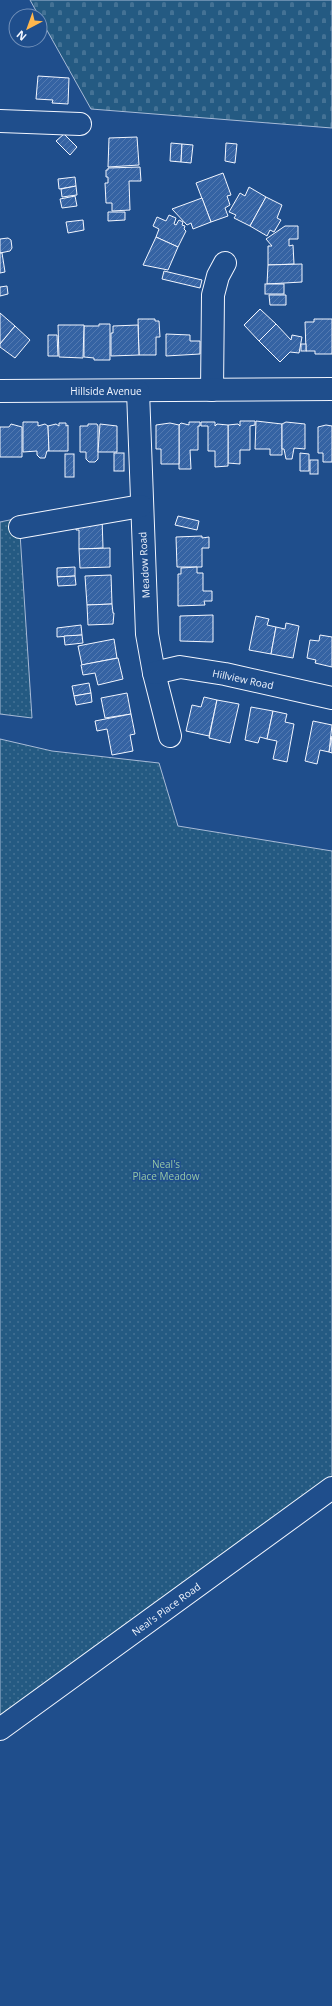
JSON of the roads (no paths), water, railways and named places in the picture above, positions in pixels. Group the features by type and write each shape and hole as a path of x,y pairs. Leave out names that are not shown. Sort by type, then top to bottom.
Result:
{"street":[{"path":"0,121 80,124"},
{"path":"212,390 213,295 218,276 225,263"},
{"name":"Hillside Avenue","path":"0,391 332,389"},
{"name":"Meadow Road","path":"138,391 141,506 147,634 154,673 170,736"},
{"path":"20,526 141,506"},
{"name":"Hillview Road","path":"154,673 180,667 225,674 332,698"},
{"name":"Neal's Place Road","path":"0,1729 332,1488"}],"park label":[{"name":"Neal's Place Meadow","path":"166,1170"}]}
